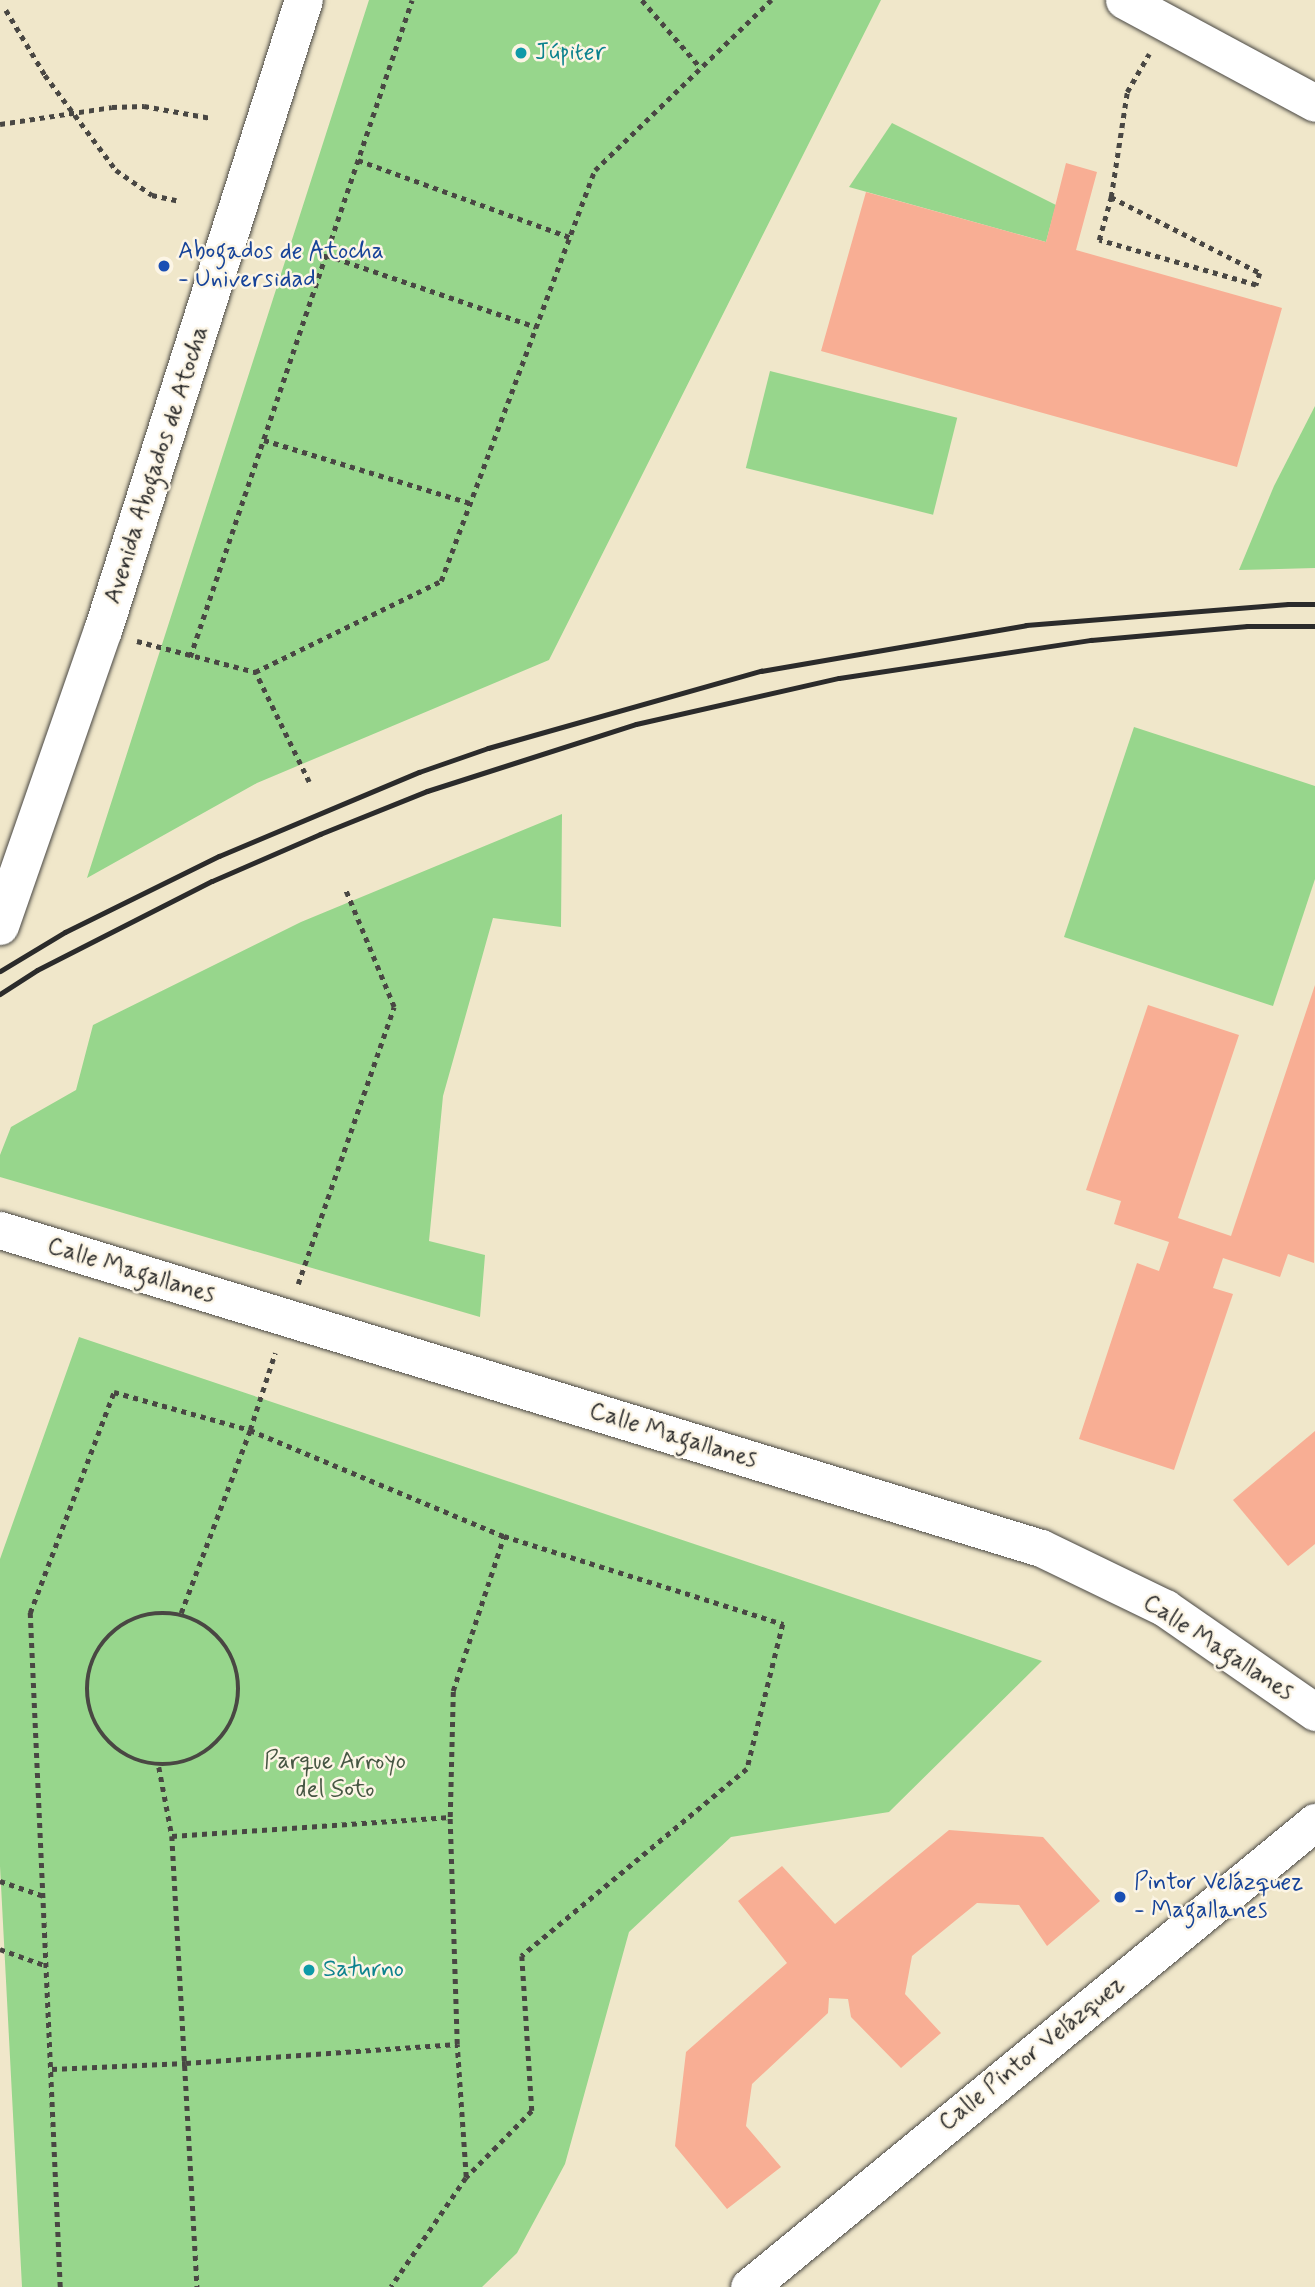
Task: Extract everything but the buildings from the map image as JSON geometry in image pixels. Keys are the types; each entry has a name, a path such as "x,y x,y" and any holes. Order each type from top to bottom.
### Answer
{"street":[{"name":"Avenida Abogados de Atocha","path":"0,926 103,631 304,0"},
{"path":"1124,0 1315,103"},
{"name":"Calle Magallanes","path":"0,1230 286,1320 1041,1548 1165,1608 1315,1712"},
{"name":"Calle Pintor Velázquez","path":"749,2287 1315,1822"}],"path":[{"path":"190,657 412,0"},
{"path":"642,0 701,68"},
{"path":"103,631 255,673 440,581 595,170 771,0"},
{"path":"6,10 45,75 116,170 152,195 176,200"},
{"path":"1111,197 1259,273 1256,285 1099,240 1111,197 1127,92 1166,23"},
{"path":"0,124 144,106 211,118"},
{"path":"358,160 570,237"},
{"path":"326,255 536,327"},
{"path":"264,440 470,503"},
{"path":"255,673 309,782"},
{"path":"181,1613 250,1430 394,1007 346,891"},
{"path":"60,2287 30,1613 114,1392 250,1430 504,1536 783,1625 747,1769 522,1956 531,2110 466,2178 391,2287"},
{"path":"466,2178 457,2044 450,1817 453,1691 504,1536"},
{"path":"181,1613 220,1635 240,1676 234,1721 204,1755 159,1767 119,1753 92,1720 86,1678 103,1639 138,1615 181,1613"},
{"path":"159,1767 172,1836 197,2287"},
{"path":"172,1836 450,1817"},
{"path":"0,1881 44,1896"},
{"path":"0,1949 47,1966"},
{"path":"52,2069 186,2063 457,2044"}],"green space":[{"path":"369,0 881,0 549,660 257,783 87,878"},
{"path":"892,123 1056,205 1046,242 849,187"},
{"path":"770,371 957,418 933,515 746,468"},
{"path":"1315,406 1315,568 1239,570 1274,486"},
{"path":"1134,727 1315,786 1315,879 1273,1006 1064,937"},
{"path":"562,814 561,927 493,918 443,1096 429,1241 485,1255 480,1317 0,1177 0,1155 11,1127 76,1090 93,1025 301,922"},
{"name":"Parque Arroyo del Soto","path":"79,1337 1042,1661 889,1812 731,1837 629,1932 565,2164 517,2253 482,2287 22,2287 0,1866 0,1559"}],"railway":[{"path":"0,971 65,932 219,856 419,772 488,748 761,671 1026,625 1315,604"},
{"path":"0,994 37,970 212,881 320,834 427,791 636,724 839,678 1091,640 1247,626 1315,626"}],"place":[{"name":"Júpiter","path":"521,53"},
{"name":"Abogados de Atocha - Universidad","path":"164,266"},
{"name":"Pintor Velázquez - Magallanes","path":"1120,1897"},
{"name":"Saturno","path":"309,1970"}]}
